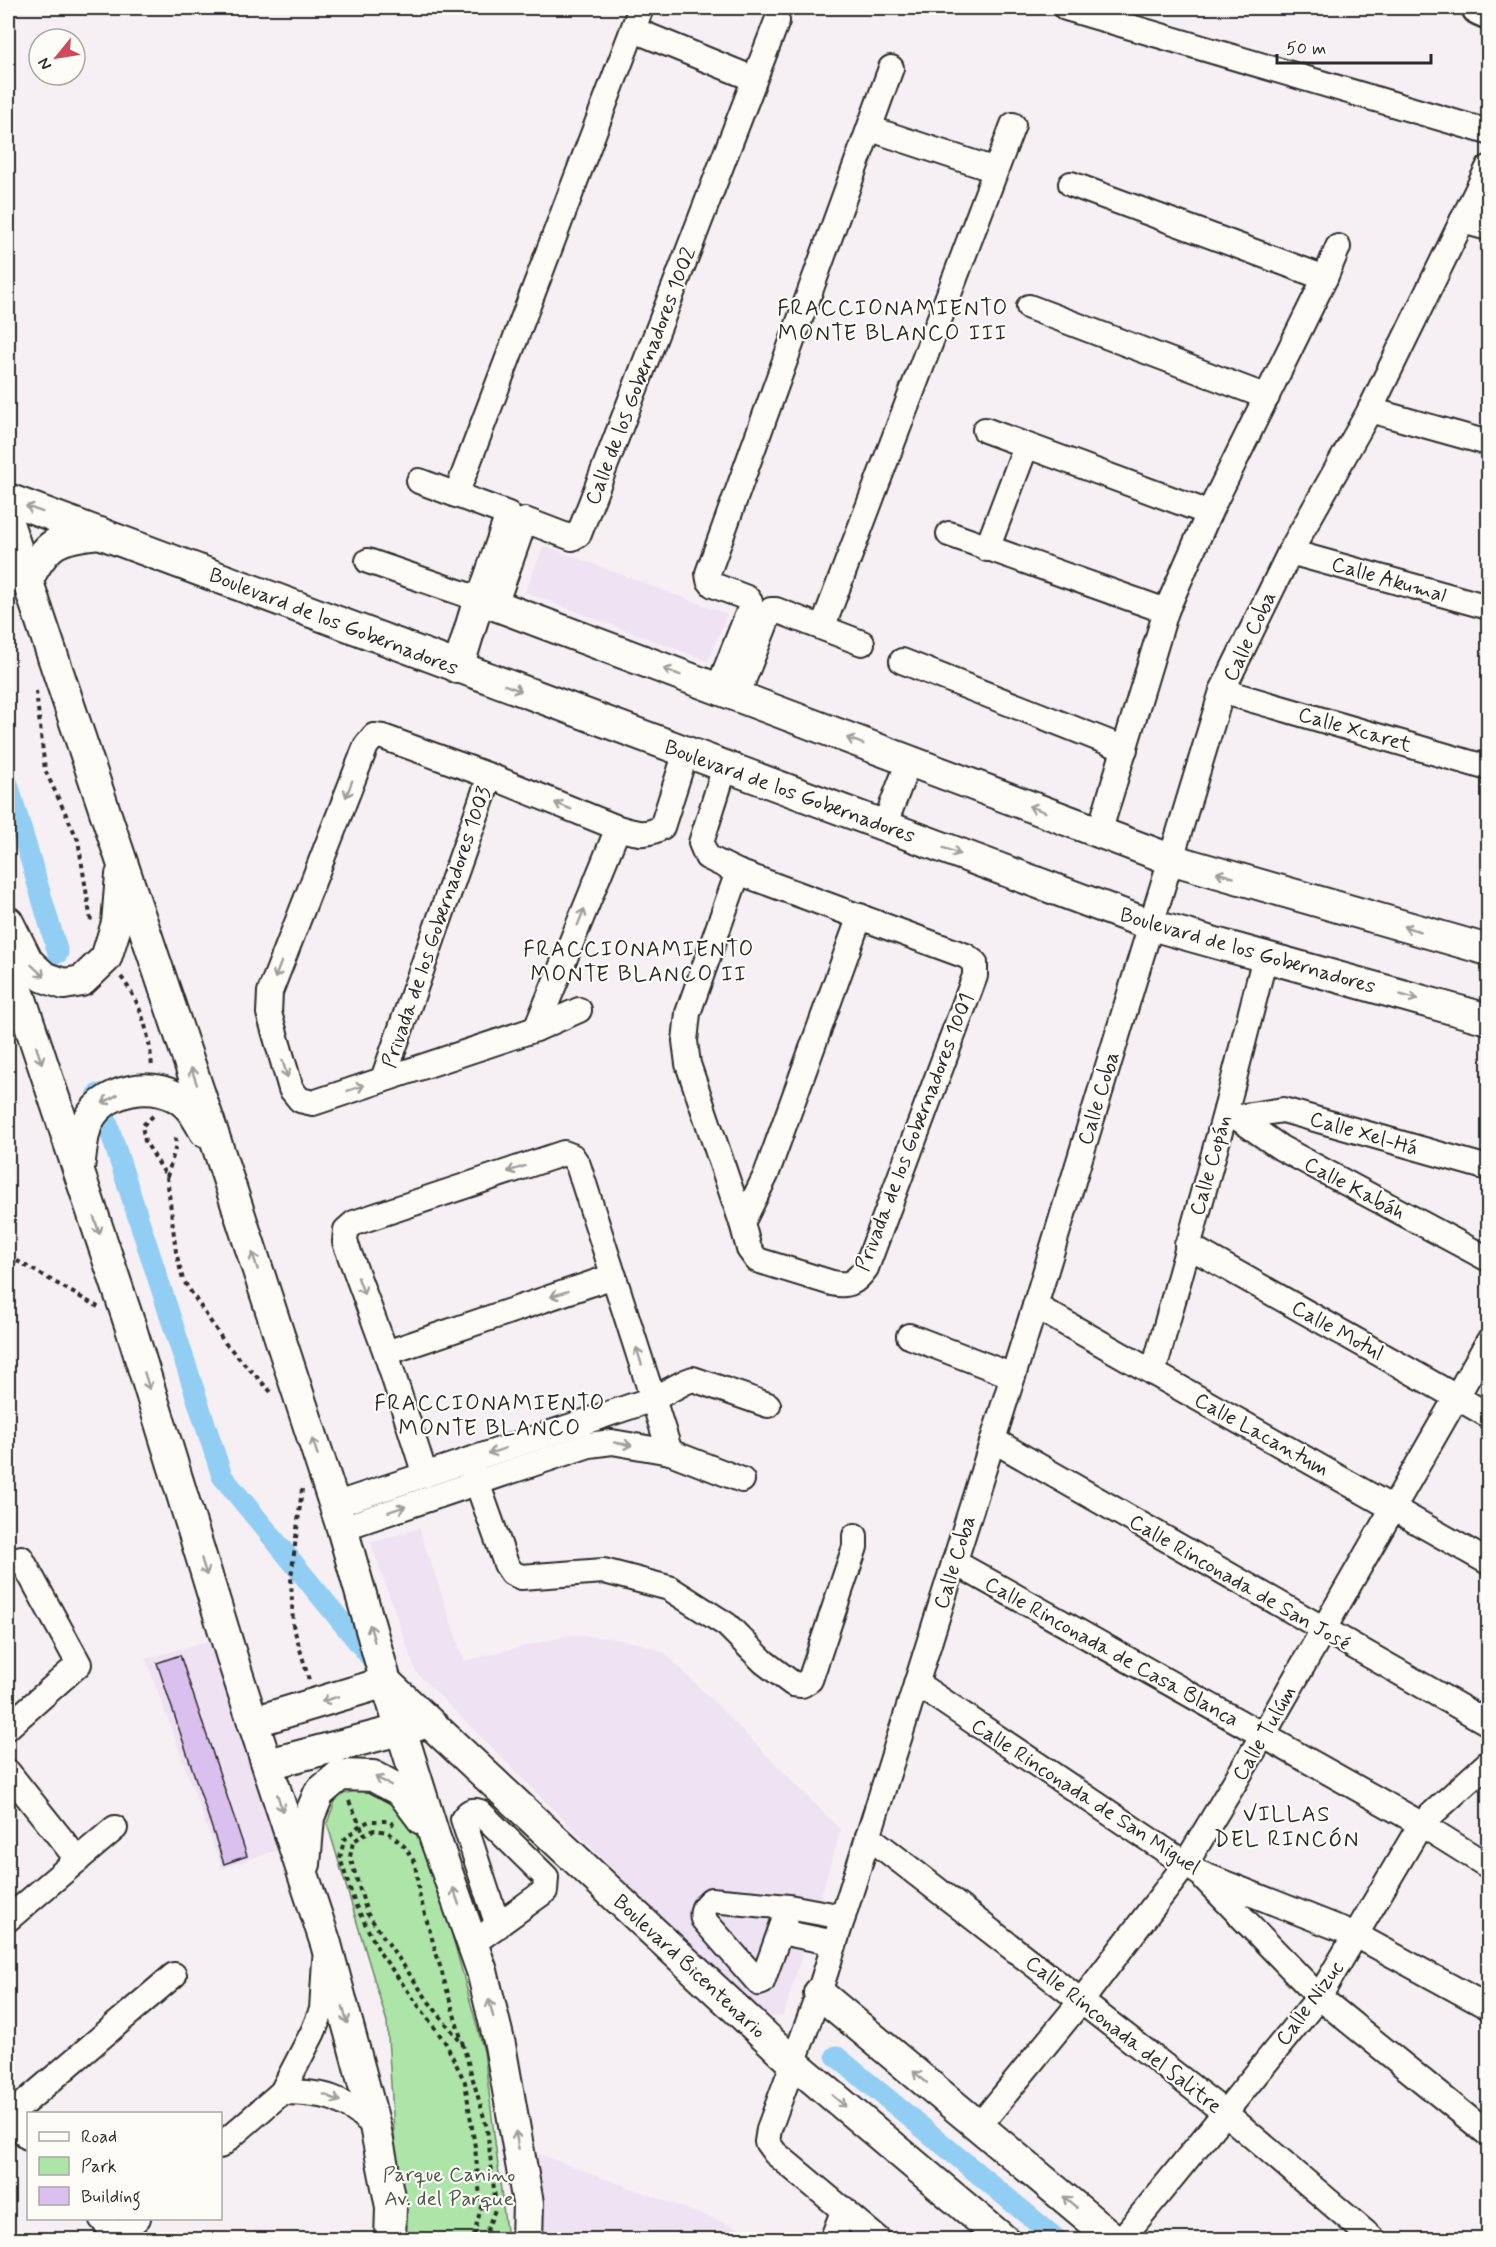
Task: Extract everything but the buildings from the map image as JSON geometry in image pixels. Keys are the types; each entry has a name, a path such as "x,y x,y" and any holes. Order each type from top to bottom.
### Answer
{"highway":[{"path":"1479,8 1488,12"}],"main road":[{"name":"Boulevard de los Gobernadores","path":"8,499 1151,925 1488,1019"},
{"path":"8,523 220,1154 338,1516 386,1682 415,1726 422,1841"},
{"name":"Boulevard de los Gobernadores","path":"27,581 46,549 59,541 100,533"},
{"path":"458,668 487,602 1170,860 1488,950"},
{"path":"8,922 28,962 44,977 64,984 82,981 106,958 117,923 122,863"},
{"path":"8,960 130,1325 253,1722 326,1944 375,2126 391,2207 390,2240"},
{"path":"78,1170 86,1125 99,1106 123,1092 144,1088 167,1093 187,1104 220,1154"},
{"path":"253,1722 386,1682"},
{"path":"268,1764 415,1726"},
{"name":"Boulevard Bicentenario","path":"415,1726 795,2064 1004,2240"},
{"path":"304,1879 309,1817 319,1793 340,1775 373,1776 401,1791 422,1841 472,1944 482,1971 500,2045 528,2203 527,2240"},
{"path":"819,1993 1115,2240"}],"street":[{"path":"1066,8 1488,132"},
{"path":"456,495 638,19 754,79"},
{"name":"Calle de los Gobernadores 1002","path":"419,481 572,538 579,534 777,21"},
{"path":"862,643 823,626 761,606 713,585 708,573 871,129 891,68"},
{"path":"823,626 1013,125"},
{"path":"871,129 995,170"},
{"name":"Calle Coba","path":"843,2209 775,2153 767,2142 769,2129 795,2064 843,1917 1035,1306 1222,691 1290,552 1370,410 1488,168"},
{"path":"1071,184 1325,278"},
{"path":"1462,221 1488,228"},
{"path":"1092,830 1118,746 1166,611 1209,513 1325,278 1338,247"},
{"path":"1029,307 1266,397"},
{"path":"1370,410 1488,443"},
{"path":"985,430 1209,513"},
{"path":"987,549 1026,446"},
{"path":"368,561 487,602 517,517"},
{"path":"949,534 1166,611"},
{"name":"Calle Akumal","path":"1290,552 1488,607"},
{"path":"728,693 761,606"},
{"path":"902,661 1118,746"},
{"name":"Calle Xcaret","path":"1222,691 1488,768"},
{"name":"Privada de los Gobernadores 1003","path":"579,1010 536,1029 313,1103 300,1100 291,1089 269,1014 270,992 366,746 374,736 383,737 490,776 618,828 650,834 662,827 686,752"},
{"path":"884,826 909,761"},
{"name":"Privada de los Gobernadores 1001","path":"725,767 701,843 707,856 738,872 966,956 975,963 975,976 866,1268 851,1284 843,1285 757,1260 749,1249 688,1064 685,1041 688,1014 738,872"},
{"name":"Privada de los Gobernadores 1003","path":"383,1079 490,776"},
{"path":"536,1029 618,828"},
{"path":"742,1223 766,1175 860,916"},
{"name":"Calle Copán","path":"1153,1373 1187,1245 1232,1114 1265,957"},
{"name":"Calle Xel-Há","path":"1232,1114 1283,1110 1488,1168"},
{"name":"Calle Kabáh","path":"1232,1114 1281,1148 1488,1259"},
{"path":"425,1474 386,1353 345,1242 346,1230 354,1223 365,1219 564,1153 572,1156 578,1165 670,1452"},
{"name":"Calle Motul","path":"1187,1245 1488,1415"},
{"path":"386,1353 614,1276"},
{"name":"Calle Lacantum","path":"1035,1306 1488,1562"},
{"path":"909,1336 1013,1376"},
{"name":"Calle Tulúm","path":"979,2126 1192,1869 1263,1735 1488,1342"},
{"path":"338,1516 474,1471 652,1399 685,1382 693,1380 768,1405"},
{"name":"Calle Rinconada de San José","path":"993,1440 1488,1723"},
{"path":"338,1516 425,1474 474,1471 612,1442 670,1452 742,1480"},
{"path":"474,1471 506,1564 513,1573 521,1576 604,1571 669,1588 727,1625 764,1662 793,1684 802,1685 810,1680 855,1547 855,1536"},
{"path":"8,1727 79,1664 21,1558"},
{"name":"Calle Rinconada de Casa Blanca","path":"954,1562 1421,1824 1488,1866"},
{"name":"Calle Rinconada de San Miguel","path":"916,1683 1192,1869 1356,1935 1488,2007"},
{"name":"Calle Nizuc","path":"1121,2240 1319,1997 1421,1824 1488,1763"},
{"path":"10,1782 78,1860"},
{"path":"8,1919 116,1828"},
{"name":"Calle Rinconada del Salitre","path":"868,1836 1224,2112 1374,2240"},
{"path":"1192,1869 1319,1997 1488,2134"},
{"path":"789,1907 762,1982 759,1983 703,1919 702,1913 705,1905 711,1900 789,1907 843,1917"},
{"path":"472,1944 498,1926"},
{"path":"781,1932 834,1943"},
{"path":"222,2144 282,2092 322,2010 326,1944"},
{"path":"27,2136 8,2115 174,1975"},
{"path":"282,2092 316,2092 331,2097 354,2108 375,2126"},
{"path":"832,2240 843,2209 879,2240"},
{"path":"102,2220 117,2239 136,2220"}],"path":[{"path":"35,681 45,770 78,840 92,933 106,958 135,998 144,1018 149,1042 153,1090 160,1115 153,1116 142,1126 145,1141 167,1177"},
{"path":"177,1128 175,1149 167,1177 176,1252 183,1280 225,1343 274,1395"},
{"path":"8,1258 14,1259 130,1325"},
{"path":"291,1578 303,1484"},
{"path":"398,1828 389,1821 370,1821 359,1826 344,1839 340,1858 355,1904 380,1953 445,2042 465,2082 481,2207 473,2240"},
{"path":"463,2045 429,2002 368,1913 350,1857 353,1842 364,1834 375,1830 388,1832 405,1847 415,1863 419,1894 487,2127 496,2207 483,2240"},
{"path":"415,1863 422,1841"}],"shaded area":[{"path":"544,546 727,614 708,661 525,592"},
{"path":"419,1528 464,1661 571,1635 643,1644 665,1653 841,1830 783,2016 762,2018 416,1672 371,1543"},
{"path":"210,1640 277,1850 222,1869 146,1659"},
{"path":"536,2153 754,2234 752,2239 540,2239"}],"green space":[{"name":"Parque Canino Av. del Parque","path":"371,1786 398,1808 428,1846 484,2052 507,2239 401,2239 387,2022 327,1823 337,1796"}],"waterway":[{"path":"8,784 58,953"},
{"path":"98,1094 222,1476 372,1659"},
{"path":"836,2056 1058,2240"}],"district":[{"name":"FRACCIONAMIENTO MONTE BLANCO III","path":"893,320"},
{"name":"FRACCIONAMIENTO MONTE BLANCO II","path":"639,960"},
{"name":"FRACCIONAMIENTO MONTE BLANCO","path":"490,1414"},
{"name":"VILLAS DEL RINCÓN","path":"1287,1826"}]}
